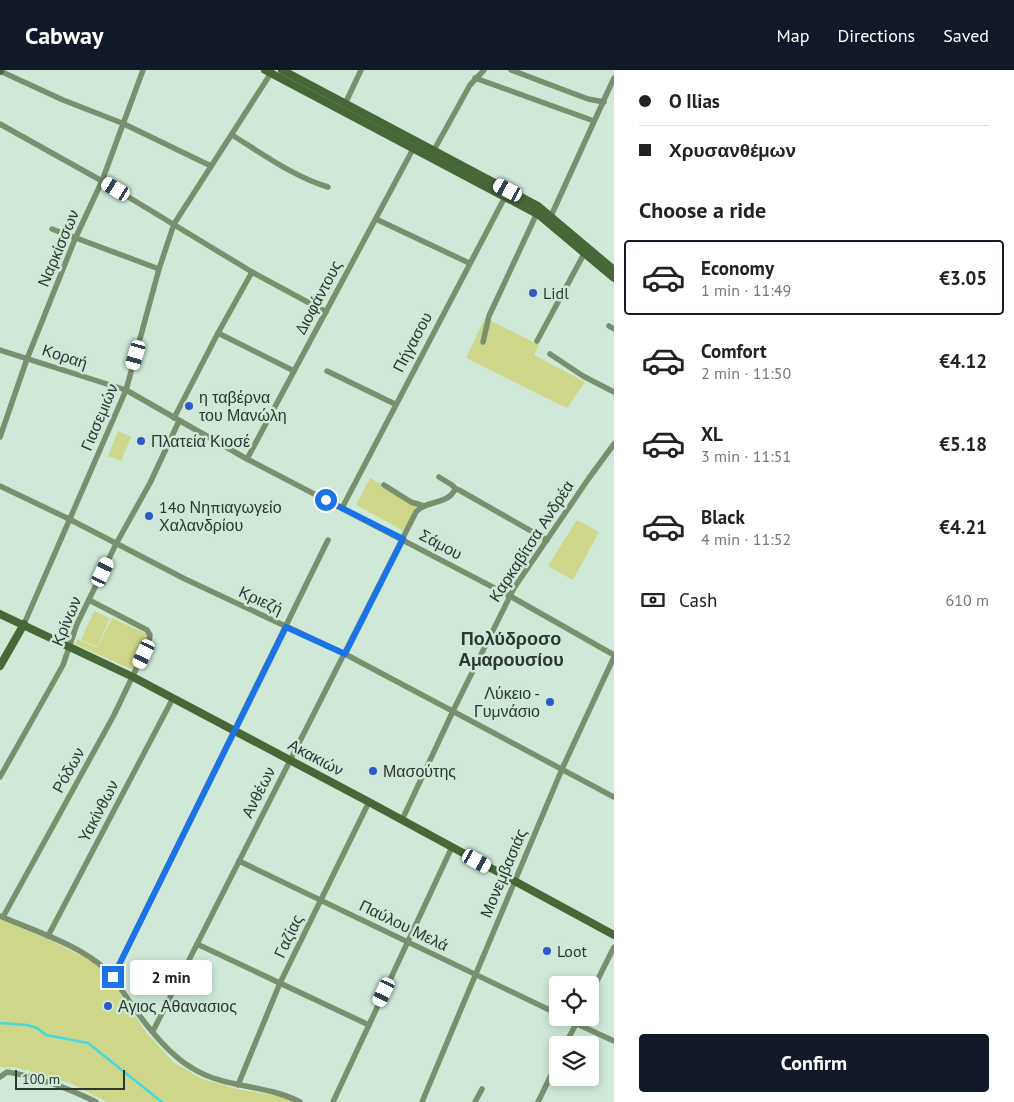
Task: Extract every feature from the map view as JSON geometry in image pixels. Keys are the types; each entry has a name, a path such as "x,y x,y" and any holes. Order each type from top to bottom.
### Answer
{"street":[{"path":"0,70 64,100 122,123 211,166"},
{"name":"Ναρκίσσων","path":"0,437 27,358 102,180 143,70"},
{"path":"282,70 434,150 507,193 585,252 614,278"},
{"path":"345,104 360,70"},
{"path":"434,150 465,93 475,78 484,70"},
{"path":"510,70 604,102"},
{"path":"268,72 413,149 507,193 528,200 551,216 613,267"},
{"name":"Γιασεμιών","path":"0,666 24,624 126,390 159,269 174,224 232,136 268,72"},
{"path":"475,78 594,121"},
{"path":"551,216 614,78"},
{"path":"0,124 102,180 252,272 326,312"},
{"path":"232,136 313,182 328,187"},
{"name":"Διοφάντους","path":"247,459 413,149"},
{"name":"Πήγασου","path":"342,508 507,193"},
{"path":"484,342 489,316 537,214"},
{"path":"376,219 469,263"},
{"path":"52,230 159,269"},
{"path":"537,341 585,252"},
{"name":"Κρίνων","path":"0,777 53,683 77,624 116,544 150,483 176,419 218,333 252,272"},
{"path":"218,333 294,370"},
{"name":"Κοραή","path":"0,350 126,390 176,419"},
{"path":"550,354 583,376 614,392"},
{"path":"327,372 395,404"},
{"name":"Σάμου","path":"176,419 247,459 510,596 614,656"},
{"name":"Καρκαβίτσα Ανδρέα","path":"402,820 510,596 614,444"},
{"path":"439,477 456,489 547,540"},
{"path":"384,485 411,502 424,506 452,495 456,489"},
{"name":"Κριεζή","path":"0,486 69,519 185,579 345,654 614,797"},
{"name":"Ανθέων","path":"153,1031 416,512 424,506"},
{"path":"113,977 328,540"},
{"name":"Ρόδων","path":"1,916 133,677 150,642 150,635 147,630 89,600"},
{"name":"Ακακιών","path":"0,614 133,677 614,934"},
{"name":"Μονεμβασιάς","path":"422,1102 474,974 562,769 614,656"},
{"name":"Υακίνθων","path":"48,936 173,698"},
{"name":"Γαζίας","path":"238,1085 280,983 369,802"},
{"path":"333,1102 452,847"},
{"name":"Παύλου Μελά","path":"239,861 549,1010"},
{"path":"1,916 48,936 98,963 113,977 133,1007 153,1031 174,1054 192,1069 238,1085 278,1092 300,1102"},
{"path":"197,944 369,1025"},
{"path":"599,977 614,947"},
{"path":"588,1026 614,1041"},
{"path":"2,1075 12,1073 68,1088 96,1102"},
{"path":"538,1102 549,1079"},
{"path":"475,1102 482,1089"}],"green space":[{"path":"485,318 539,345 534,355 585,382 567,408 466,358"},
{"path":"118,431 131,437 121,461 108,456"},
{"path":"370,478 417,505 404,531 356,505"},
{"path":"577,520 599,532 573,580 548,566"},
{"path":"94,611 110,618 97,647 81,640"},
{"path":"112,618 149,635 133,670 75,644 77,639 97,648"},
{"path":"0,919 50,940 92,961 109,977 146,1032 173,1062 202,1079 237,1089 289,1098 298,1102 107,1102 70,1083 14,1067 0,1067"}],"waterway":[{"path":"0,1023 27,1025 37,1028 46,1035 88,1043 162,1102"}],"place":[{"name":"Lidl","path":"533,293"},
{"name":"η ταβέρνα του Μανώλη","path":"189,406"},
{"name":"Πλατεία Κιοσέ","path":"141,441"},
{"name":"14ο Νηπιαγωγείο Χαλανδρίου","path":"149,516"},
{"name":"Λύκειο - Γυμνάσιο","path":"550,702"},
{"name":"Μασούτης","path":"373,771"},
{"name":"Loot","path":"547,951"},
{"name":"Αγιος Αθανασιος","path":"108,1006"}],"district":[{"name":"Πολύδροσο Αμαρουσίου","path":"511,648"}],"route":[{"path":"113,977 286,627 345,654 403,539 326,500"}]}
